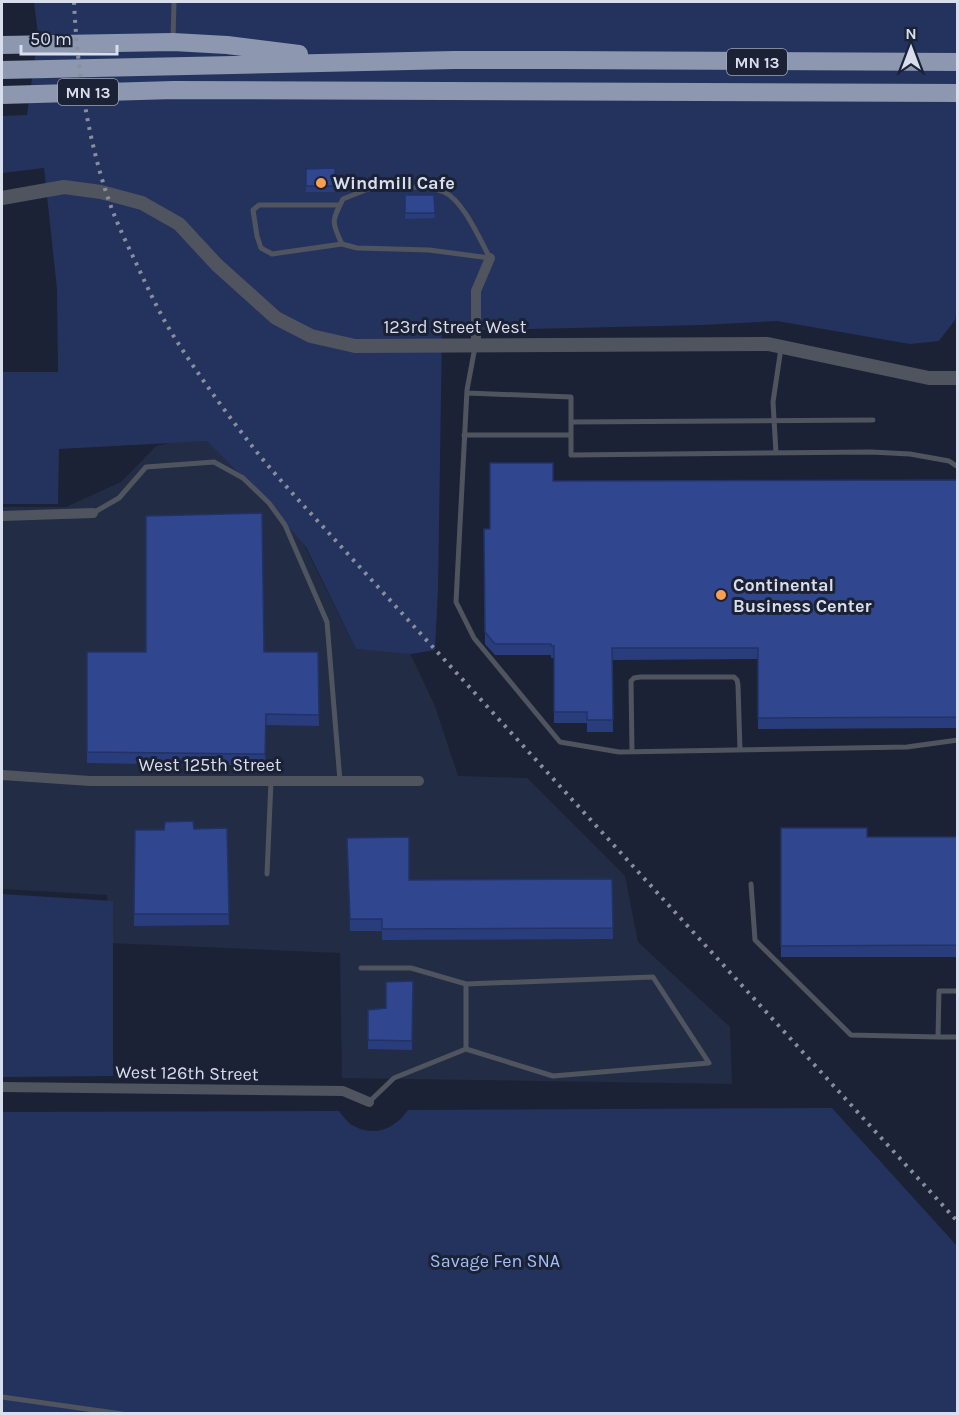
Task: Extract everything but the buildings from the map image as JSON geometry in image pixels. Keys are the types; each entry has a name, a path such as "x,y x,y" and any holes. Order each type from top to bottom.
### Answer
{"highway":[{"path":"2,45 173,42 227,45 357,62"},
{"name":"MN 13","path":"2,70 557,60 957,62"},
{"name":"MN 13","path":"2,95 174,90 957,93"}],"street":[{"name":"123rd Street West","path":"2,198 64,187 101,192 142,203 179,224 217,265 276,318 311,336 355,346 768,344 929,378 957,378"},
{"path":"476,346 476,291 490,258"},
{"path":"2,516 93,513"},
{"name":"West 125th Street","path":"2,775 90,781 420,781"},
{"name":"West 126th Street","path":"2,1087 343,1091 369,1102"}],"lane":[{"path":"173,42 174,2"},
{"path":"342,244 334,229 334,216 344,199 369,189 424,188 445,192 459,202 490,258"},
{"path":"340,206 259,205 254,210 261,248 272,254 342,244 357,248 429,250 490,258"},
{"path":"476,346 467,393 456,602 474,638 560,742 632,752 907,747 957,740"},
{"path":"776,453 773,402 781,347"},
{"path":"467,393 571,397 571,455 871,452 910,454 949,460 957,467"},
{"path":"571,422 873,420"},
{"path":"464,435 571,435"},
{"path":"93,513 118,498 146,467 214,462 243,478 269,503 285,525 327,622 340,781"},
{"path":"632,752 631,681 640,676 734,677 738,685 740,750"},
{"path":"267,874 271,781"},
{"path":"751,884 755,940 851,1035 957,1037"},
{"path":"361,968 411,968 466,984 653,977 709,1063 553,1076 466,1049 394,1078 369,1102"},
{"path":"466,984 466,1049"},
{"path":"938,1037 939,991 957,991"},
{"path":"2,1397 122,1413"}],"shaded area":[{"path":"201,436 269,486 304,545 356,649 409,651 435,706 458,776 527,778 625,876 638,942 730,1027 732,1084 342,1078 340,953 110,943 107,895 2,889 2,507 66,507 121,482 156,446"}],"green space":[{"path":"34,2 957,2 958,300 955,320 939,341 910,344 777,321 442,331 435,650 411,654 356,649 306,547 259,493 207,441 59,449 58,504 2,504 2,372 58,372 57,289 44,168 2,173 2,116 27,115 38,35"},
{"path":"2,894 113,901 113,1076 2,1077"},
{"name":"Savage Fen SNA","path":"832,1108 957,1246 957,1413 2,1413 2,1112 339,1111 352,1125 368,1131 376,1131 390,1127 408,1110"}],"railway":[{"path":"74,2 84,101 94,150 111,207 162,317 215,397 252,446 293,494 958,1222"}],"place":[{"name":"Windmill Cafe","path":"321,183"},
{"name":"Continental Business Center","path":"721,595"}]}
